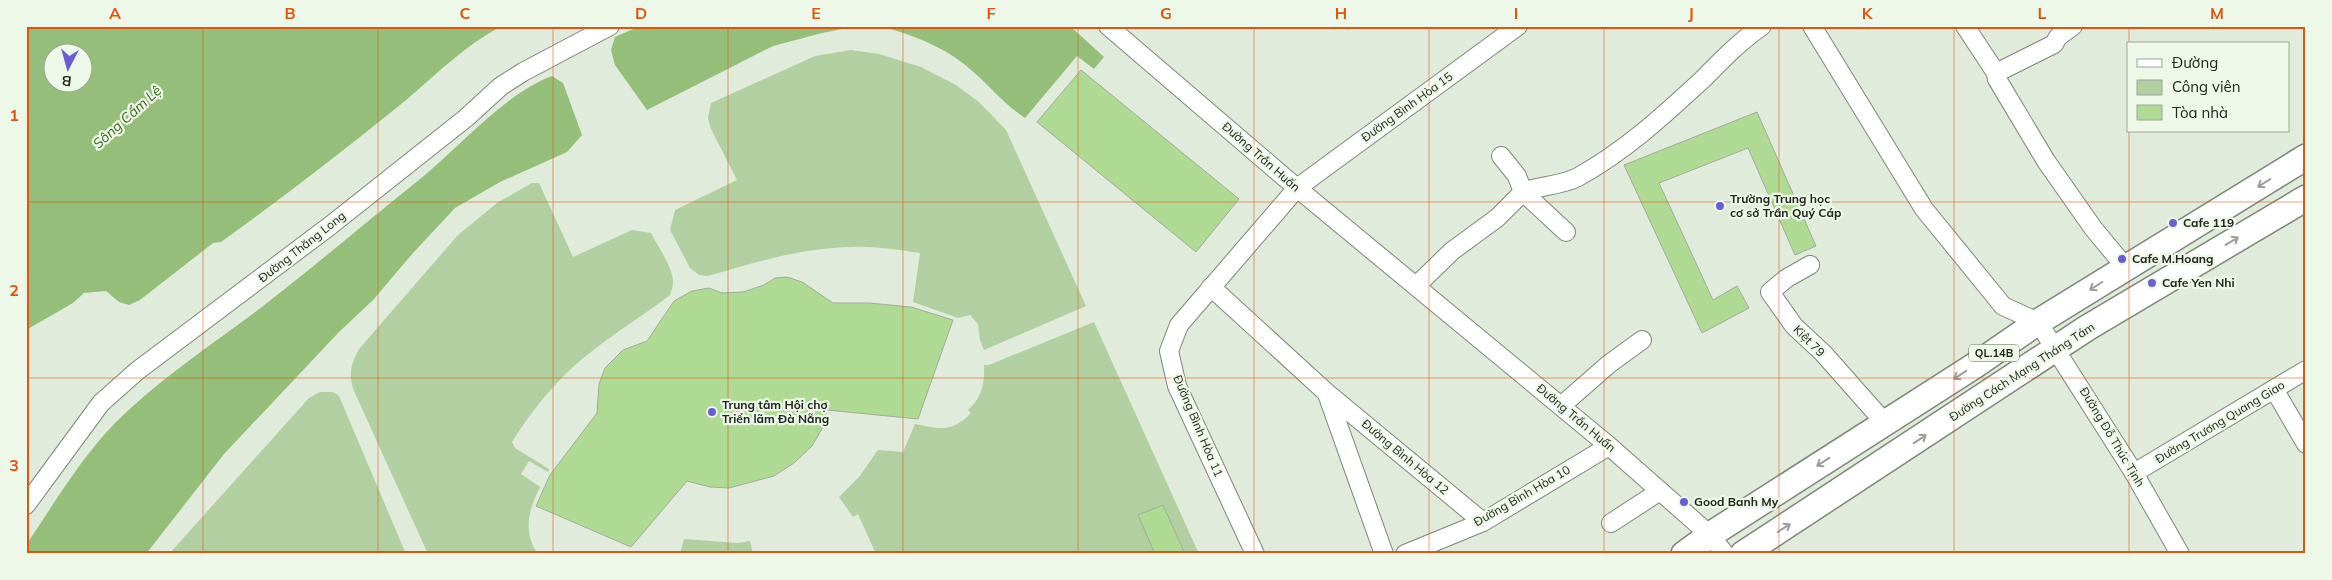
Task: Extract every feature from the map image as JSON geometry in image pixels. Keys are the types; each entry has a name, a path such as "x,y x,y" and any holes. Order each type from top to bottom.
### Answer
{"highway":[{"name":"QL.14B","path":"1684,554 1710,535 2038,322 2302,156"},
{"name":"Đường Cách Mạng Tháng Tám","path":"1743,554 2056,348 2306,198"}],"street":[{"name":"Đường Thăng Long","path":"26,505 102,403 137,371 331,225 466,118 502,86 523,72 610,26"},
{"name":"Đường Trần Huấn","path":"1108,26 1297,188 1609,446 1710,535 1726,554"},
{"name":"Đường Bình Hòa 15","path":"1297,188 1518,26"},
{"path":"1416,286 1452,251 1497,218 1523,192 1576,178 1607,159 1659,119 1746,38 1762,26"},
{"path":"1965,26 1996,74 1997,79 2046,161 2093,228 2126,268"},
{"path":"1996,74 2054,44 2055,32 2073,26"},
{"path":"1814,29 1924,209 2003,306 2038,322"},
{"path":"1501,156 1517,176 1523,192 1566,232"},
{"name":"Đường Bình Hòa 11","path":"1255,554 1177,386 1169,351 1179,325 1297,188"},
{"name":"Kiệt 79","path":"1810,265 1787,278 1770,292 1794,326 1822,353 1885,423"},
{"name":"Đường Bình Hòa 12","path":"1211,287 1326,393 1483,522"},
{"name":"Đường Đỗ Thúc Tịnh","path":"2038,322 2134,473 2180,554"},
{"path":"1561,406 1609,364 1642,340"},
{"name":"Đường Trương Quang Giao","path":"2134,473 2306,370"},
{"path":"2274,389 2306,444"},
{"name":"Đường Bình Hòa 12","path":"1326,393 1384,554"},
{"name":"Đường Bình Hòa 10","path":"1405,554 1483,522 1609,446"},
{"path":"1611,523 1660,491"}],"green space":[{"path":"851,50 879,54 921,67 956,85 979,102 1006,130 1086,306 984,350 980,340 978,324 970,315 958,318 913,302 920,253 869,247 833,248 779,257 708,276 699,275 690,268 670,230 675,210 737,180 711,129 708,118 711,103 815,56"},
{"path":"532,183 539,183 573,257 632,230 651,233 670,268 673,280 672,288 670,295 597,347 569,370 527,419 512,442 515,448 549,469 548,472 529,461 521,474 540,487 530,512 529,520 530,537 538,554 428,554 354,391 351,379 352,364 359,349 458,235 497,203"},
{"path":"1094,322 1199,554 876,554 858,514 853,517 839,497 859,477 878,450 903,452 915,424 945,428 958,424 971,413 968,410 977,400 982,389 984,365 989,365"},
{"path":"320,392 333,392 339,396 406,554 169,554 309,398"},
{"path":"684,539 738,543 750,541 753,554 680,554"}],"shaded area":[{"path":"26,26 502,26 461,53 400,105 289,192 221,242 213,243 140,300 129,305 119,302 106,291 84,293 73,303 26,330"},
{"path":"640,26 857,26 773,46 647,110 615,65 611,50 615,37"},
{"path":"878,26 1070,26 1104,57 1094,69 1077,56 1025,118 955,57 923,40"},
{"path":"552,76 563,83 582,135 567,152 500,182 455,208 373,300 339,332 224,454 146,554 26,554 26,545 90,451 131,408 165,379 316,264 419,180 499,108 534,84"}],"building":[{"path":"1081,70 1239,199 1196,252 1037,122"},
{"path":"1757,112 1816,246 1795,255 1748,148 1659,183 1713,300 1737,286 1749,308 1702,333 1624,165"},
{"name":"Trung tâm Hội chợ Triển lãm Đà Nẵng","path":"787,277 802,282 833,303 869,303 911,307 953,320 918,419 827,410 823,427 812,446 794,463 774,476 729,488 710,487 687,481 631,547 536,506 550,475 597,413 599,384 605,368 623,350 647,341 674,301 692,291 709,288 722,293 743,292 764,285 775,278"},
{"path":"1163,505 1185,554 1155,554 1138,515"}],"place":[{"name":"Trường Trung học cơ sở Trần Quý Cáp","path":"1720,206"},
{"name":"Cafe 119","path":"2173,223"},
{"name":"Cafe M.Hoang","path":"2122,259"},
{"name":"Cafe Yen Nhi","path":"2152,283"},
{"name":"Trung tâm Hội chợ Triển lãm Đà Nẵng","path":"712,412"},
{"name":"Good Banh My","path":"1684,502"}],"water label":[{"name":"Sông Cẩm Lệ","path":"127,117"}]}
